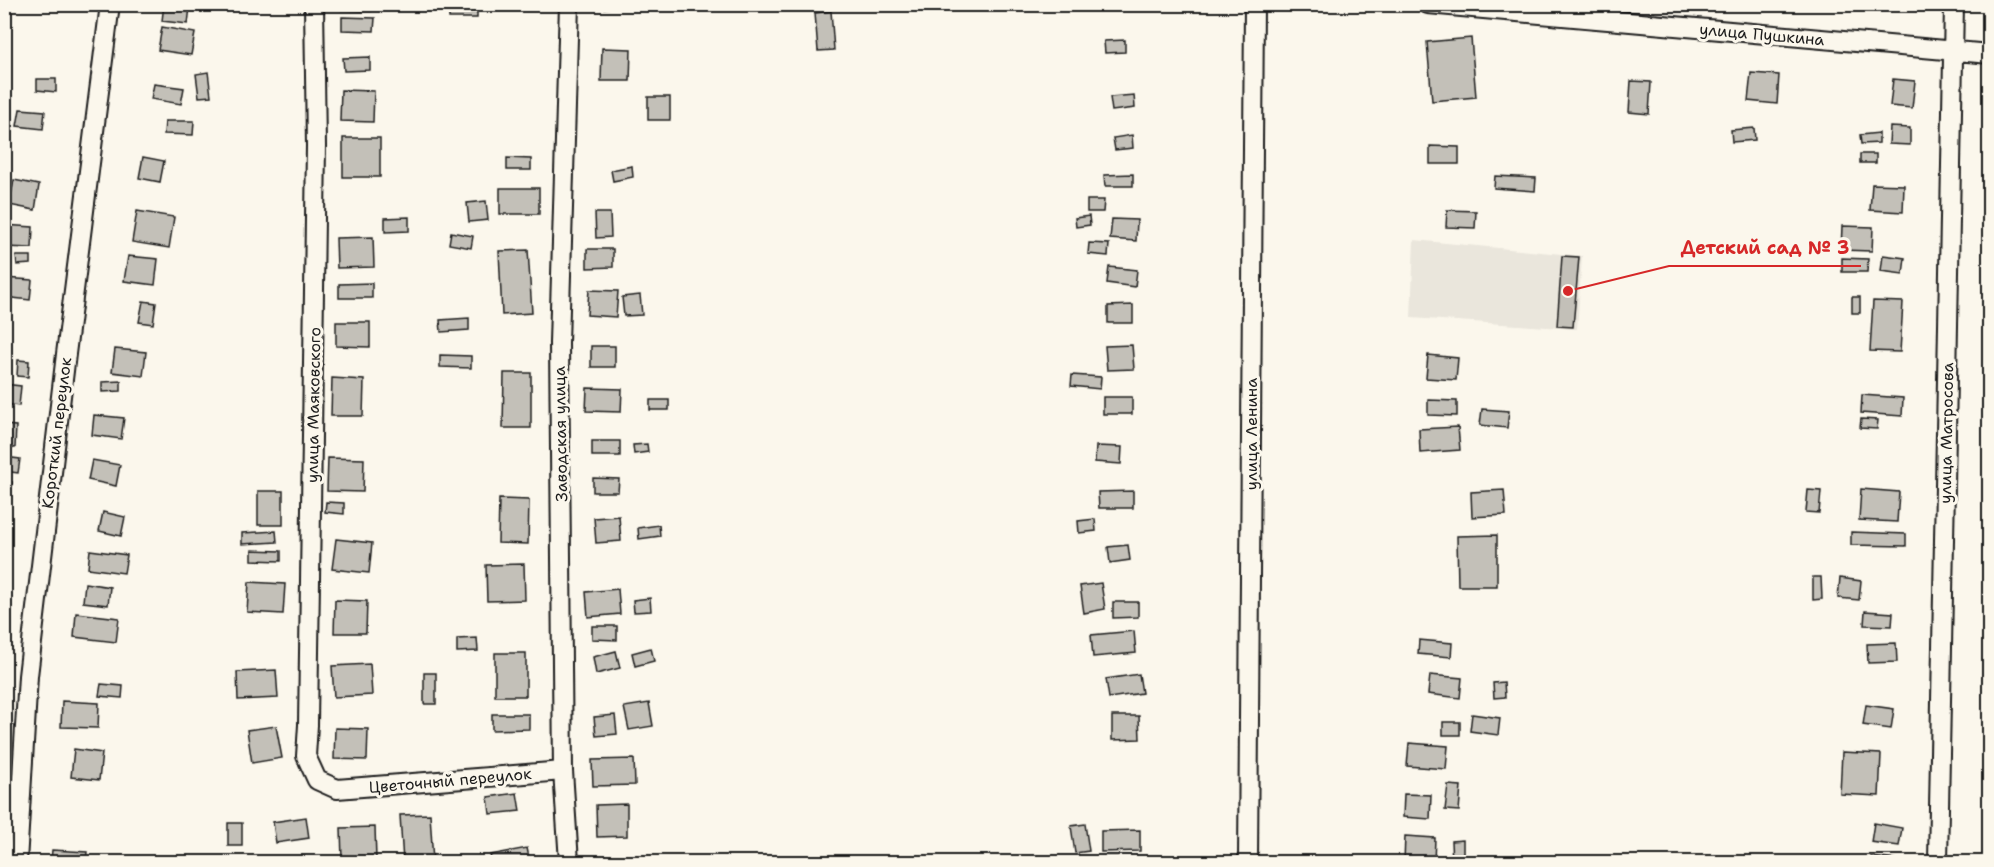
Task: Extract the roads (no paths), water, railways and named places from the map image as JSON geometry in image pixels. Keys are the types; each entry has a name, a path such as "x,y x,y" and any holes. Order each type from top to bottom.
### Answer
{"street":[{"name":"Короткий переулок","path":"17,862 28,676 64,366 110,4"},
{"name":"улица Маяковского","path":"314,4 316,146 306,756 317,780 337,789"},
{"name":"Заводская улица","path":"568,862 563,771 559,343 569,4"},
{"name":"улица Ленина","path":"1248,862 1254,4"},
{"name":"улица Пушкина","path":"1428,4 1989,54"},
{"name":"улица Матросова","path":"1938,862 1954,4"},
{"name":"Цветочный переулок","path":"337,789 563,771"}],"place":[{"name":"Детский сад № 3","path":"1568,291"}]}
